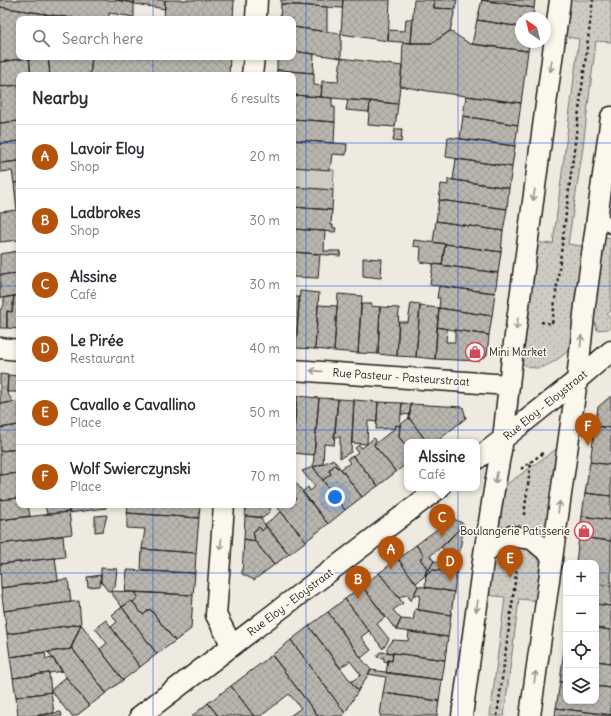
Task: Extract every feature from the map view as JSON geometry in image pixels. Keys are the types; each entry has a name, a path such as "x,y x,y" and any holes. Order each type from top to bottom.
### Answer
{"street":[{"path":"256,16 257,0"},
{"path":"462,716 484,554 503,439 560,0"},
{"path":"252,72 254,60"},
{"path":"530,716 577,380 585,305 611,117"},
{"path":"0,348 16,350"},
{"name":"Rue Eloy - Eloystraat","path":"480,457 577,380 611,351"},
{"name":"Rue Pasteur - Pasteurstraat","path":"296,370 509,386"},
{"name":"Rue Eloy - Eloystraat","path":"140,716 435,491"},
{"path":"224,508 216,615 232,646"},
{"path":"484,554 496,542 511,536 532,539 552,556"}],"lane":[{"path":"598,211 611,228"}],"path":[{"path":"540,322 552,324 593,0"},
{"path":"520,471 547,450"},
{"path":"497,716 531,462"}],"shaded area":[{"path":"568,0 611,0 611,42 596,41 582,154 568,244 588,247 571,349 547,366 533,368 520,361 533,242 553,244 579,39 563,36"},
{"path":"296,167 334,170 333,190 296,187"},
{"path":"605,237 611,238 611,311 607,314 611,320 611,327 608,329 597,330 594,319 602,240"},
{"path":"562,445 550,536 542,541 501,535 496,523 500,489"},
{"path":"517,546 534,549 544,563 540,601 519,599 504,716 490,716 505,597 486,595 492,559 503,549"}],"building":[{"path":"0,0 115,0 134,3 134,16 109,13 109,16 59,16 0,7"},
{"path":"115,0 134,0 134,3"},
{"path":"134,0 165,0 165,9 135,4"},
{"path":"165,0 234,0 233,16 164,16"},
{"path":"281,0 343,0 342,8 281,4"},
{"path":"343,0 390,0 388,41 341,34"},
{"path":"414,0 434,0 434,8 455,9 450,31 432,43 411,43"},
{"path":"434,0 457,0 455,9 434,8"},
{"path":"481,0 535,0 534,8"},
{"path":"482,0 534,8 534,12 515,12 515,26 477,20"},
{"path":"281,4 327,7 327,32 296,27 296,16 280,16"},
{"path":"0,7 45,14 45,16 16,16 16,60 0,62"},
{"path":"45,14 59,16 45,16"},
{"path":"406,19 413,19 411,43 388,41 388,30 405,31"},
{"path":"477,20 515,26 515,48 529,48 528,51 472,44"},
{"path":"296,27 341,34 341,58 296,51"},
{"path":"450,31 470,44 528,51 521,103 400,86 403,43 432,43"},
{"path":"296,51 314,54 313,73 277,70 277,60 296,60"},
{"path":"341,58 402,66 398,104 321,97 322,81 338,82"},
{"path":"29,60 48,60 50,72 31,72"},
{"path":"29,60 31,72 16,72 16,85 0,87 0,62"},
{"path":"48,60 92,60 90,72 50,72"},
{"path":"92,60 230,60 229,72 90,72"},
{"path":"277,70 314,73 314,85 322,86 321,97 296,95 296,72 277,72"},
{"path":"16,85 16,121 0,123 0,87"},
{"path":"296,95 332,98 332,107 335,107 335,122 296,119"},
{"path":"466,96 521,103 518,125 463,116"},
{"path":"348,100 370,101 369,112 346,110"},
{"path":"370,101 398,104 395,127 368,125"},
{"path":"463,116 518,125 515,146 460,139"},
{"path":"296,119 335,122 334,143 296,140"},
{"path":"16,121 16,141 0,144 0,123"},
{"path":"395,129 402,129 401,142 393,141"},
{"path":"448,137 515,146 512,167 446,157"},
{"path":"296,140 347,144 346,155 332,154 330,170 296,167"},
{"path":"16,141 16,161 0,163 0,144"},
{"path":"456,159 512,167 509,188 453,180"},
{"path":"16,161 16,183 14,183 12,171 0,172 0,163"},
{"path":"448,179 509,188 507,209 439,200 441,184 448,185"},
{"path":"14,183 16,183 16,201"},
{"path":"296,187 333,190 332,210 296,207"},
{"path":"439,200 507,209 503,231 436,221"},
{"path":"296,207 332,210 331,225 333,225 333,228 336,228 335,232 296,229"},
{"path":"16,210 16,240 0,242 0,212"},
{"path":"436,221 503,231 501,252 433,242"},
{"path":"296,229 325,231 324,251 341,251 340,256 296,252"},
{"path":"414,240 445,244 442,265 420,262 421,247 413,246"},
{"path":"445,244 501,252 498,273 442,265"},
{"path":"16,251 16,273 0,275 0,254"},
{"path":"296,252 320,254 318,278 296,277"},
{"path":"363,258 382,259 381,278 363,276"},
{"path":"433,264 498,273 495,293 430,285"},
{"path":"16,273 16,295 0,298 0,275"},
{"path":"439,286 495,293 492,316 439,308 440,298 437,298"},
{"path":"300,291 319,293 315,349 296,348"},
{"path":"338,294 362,296 358,353 334,351"},
{"path":"14,296 16,296 16,329 7,328 7,311 12,312"},
{"path":"14,296 12,312 7,311 7,328 0,328 0,309 4,305 4,298"},
{"path":"296,297 299,297 296,348"},
{"path":"411,303 420,304 416,357 397,356 399,322 408,322"},
{"path":"361,304 372,304 371,306 380,307 378,354 358,353"},
{"path":"318,305 337,306 334,351 315,349"},
{"path":"420,306 439,308 435,359 416,357"},
{"path":"380,307 399,308 397,356 378,354"},
{"path":"439,308 492,316 489,335 437,327"},
{"path":"437,327 447,329 446,342 455,342 455,330 489,335 487,355 479,361 435,359"},
{"path":"0,374 8,375 7,392 13,402 0,404"},
{"path":"8,375 16,376 16,392 7,392"},
{"path":"297,396 319,398 314,455 296,453"},
{"path":"611,396 611,428 595,426 598,407"},
{"path":"319,398 338,399 334,445 324,444 323,464 313,467"},
{"path":"338,399 354,400 351,452 340,458 340,437 334,437"},
{"path":"354,400 378,402 377,422 368,421 367,444 352,443"},
{"path":"16,401 16,425 0,428 0,404"},
{"path":"378,402 402,403 400,426 396,425 395,428 376,429"},
{"path":"402,403 411,404 410,415 401,414"},
{"path":"411,404 463,407 466,418 440,439 425,439 409,418"},
{"path":"409,418 425,439 404,439 404,443 399,437 400,425"},
{"path":"16,425 16,449 0,451 0,428"},
{"path":"396,425 400,426 399,437 404,443 404,465 396,472 374,445 395,428"},
{"path":"595,426 611,428 611,465 590,462"},
{"path":"374,438 376,440 374,445 396,472 378,486 353,456 358,452 355,448 359,445 362,448"},
{"path":"16,449 16,473 0,475 0,451"},
{"path":"353,456 378,486 362,497 341,469 350,463 347,459"},
{"path":"333,459 339,467 337,468 335,465 329,470 331,474 323,480 313,467"},
{"path":"590,462 611,465 611,496 585,493"},
{"path":"335,465 337,468 339,467 362,497 345,510 323,480 331,474 329,470"},
{"path":"313,467 345,510 328,524 302,492 308,487 310,491 315,487 302,471"},
{"path":"16,473 16,498 0,500 0,475"},
{"path":"296,483 328,524 306,541 278,508 296,508"},
{"path":"585,493 611,496 611,520 582,516"},
{"path":"16,498 16,508 29,508 30,516 0,520 0,500"},
{"path":"46,508 69,508 69,512 47,514"},
{"path":"69,508 106,508 69,513"},
{"path":"128,508 200,508 199,518 127,513"},
{"path":"246,508 270,508 270,511 263,518 245,516"},
{"path":"69,512 72,534 0,544 0,520"},
{"path":"281,512 306,541 289,554 265,524"},
{"path":"127,513 199,518 196,553 142,549 145,529 127,528"},
{"path":"107,515 103,531 95,532 95,516"},
{"path":"245,516 260,517 266,527 262,531 259,527 253,532 255,541 244,539"},
{"path":"582,516 611,520 611,541 579,537"},
{"path":"452,518 464,524 446,543 430,556 434,561 425,575 427,568 420,559 424,556 416,545"},
{"path":"464,524 457,569 443,568 443,571 433,570 426,575 434,561 442,562 443,556 441,554 445,551 441,547"},
{"path":"259,527 262,531 266,527 289,554 274,565 255,541 253,532"},
{"path":"63,536 65,557 0,564 0,544"},
{"path":"579,537 611,541 611,586 599,584 599,560 576,560"},
{"path":"244,539 255,541 274,565 254,580 242,574"},
{"path":"416,545 424,556 420,559 427,568 426,575 416,583 398,559"},
{"path":"142,549 196,553 195,573 141,571"},
{"path":"55,558 58,580 1,588 0,564"},
{"path":"398,559 418,586 411,601 407,594 399,598 379,573"},
{"path":"101,568 117,569 115,587 112,587 112,591 108,591 101,582"},
{"path":"443,568 457,569 454,592 425,587 426,575 433,570 443,571"},
{"path":"127,570 195,573 193,595 125,592"},
{"path":"379,573 403,603 393,610 401,619 396,630 362,586"},
{"path":"101,575 100,586 88,587 87,577"},
{"path":"68,579 71,602 4,611 1,588"},
{"path":"599,584 611,586 611,606 599,604"},
{"path":"362,586 385,617 377,624 389,639 383,649 345,599"},
{"path":"418,586 454,592 451,615 418,610 420,595 414,595"},
{"path":"110,591 135,592 138,597 133,602 131,601 122,607"},
{"path":"135,592 193,595 191,629 175,641 150,609 143,615 133,602 138,597"},
{"path":"345,599 369,631 361,637 371,650 361,658 328,612"},
{"path":"79,601 81,624 7,634 4,611"},
{"path":"131,601 143,615 150,609 175,641 157,654 122,607"},
{"path":"599,604 611,606 611,630 599,628"},
{"path":"122,607 157,654 140,667 111,627 117,622 112,615"},
{"path":"415,609 451,615 448,637 396,630 401,619 413,620"},
{"path":"328,612 371,670 358,691 351,682 361,675 350,661 340,668 309,626"},
{"path":"106,620 140,667 123,680 100,649 107,643 95,628"},
{"path":"81,624 71,649 10,657 7,634"},
{"path":"81,624 123,680 106,693 71,647"},
{"path":"309,626 358,691 345,713 291,640"},
{"path":"599,628 611,630 611,663 599,661"},
{"path":"409,632 448,637 445,660 387,652 387,648 393,640 408,641"},
{"path":"291,640 345,713 343,716 318,716 272,655"},
{"path":"71,647 106,693 89,706 48,652 71,649"},
{"path":"45,652 46,659 53,658 63,671 13,678 10,657"},
{"path":"380,652 393,653 392,661 384,661 384,658 377,657"},
{"path":"393,653 445,660 442,680 386,673 388,660 392,661"},
{"path":"272,655 318,716 290,716 301,708 289,694 261,716 254,716 231,686"},
{"path":"563,658 563,682 560,682"},
{"path":"599,661 611,663 611,688 599,686"},
{"path":"371,670 442,680 439,701 383,693 386,677 368,674"},
{"path":"49,673 51,692 16,697 13,678"},
{"path":"66,677 89,706 76,716 72,716 69,711 67,711 51,690"},
{"path":"560,682 563,682 563,704 599,704 599,686 611,688 611,715 556,708"},
{"path":"231,686 254,716 218,716 208,703"},
{"path":"51,692 54,713 33,716 18,716 16,697"},
{"path":"383,693 439,701 437,716 380,716"},
{"path":"208,703 218,716 192,716"},
{"path":"556,708 611,715 611,716 555,716"},
{"path":"61,712 62,716 33,716"}],"place":[{"name":"Mini Market","path":"475,352"},
{"name":"Wolf Swierczynski","path":"588,446"},
{"name":"Boulangerie Patisserie","path":"584,531"},
{"name":"Alssine","path":"442,537"},
{"name":"Lavoir Eloy","path":"391,569"},
{"name":"Cavallo e Cavallino","path":"510,578"},
{"name":"Le Pirée","path":"450,581"},
{"name":"Ladbrokes","path":"358,599"}]}
